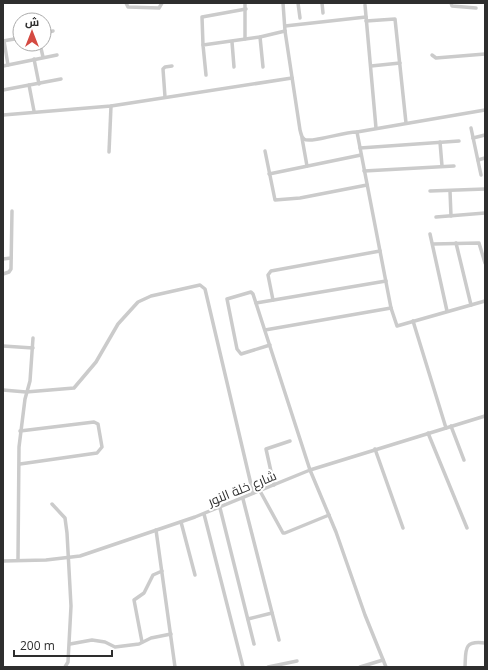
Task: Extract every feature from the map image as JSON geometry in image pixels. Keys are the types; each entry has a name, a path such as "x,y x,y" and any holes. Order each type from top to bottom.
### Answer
{"street":[{"path":"126,3 128,7 159,8 162,3"},
{"path":"245,3 245,39"},
{"path":"283,3 284,31 307,166"},
{"path":"298,3 300,18"},
{"path":"322,3 323,13"},
{"path":"451,3 452,6 476,8"},
{"path":"365,5 376,128"},
{"path":"206,75 202,17 246,9"},
{"path":"285,26 366,19 395,19 406,123"},
{"path":"203,45 232,42 284,31"},
{"path":"260,37 263,67"},
{"path":"3,41 8,64"},
{"path":"232,42 234,67"},
{"path":"42,52 43,58"},
{"path":"432,55 436,58 485,54"},
{"path":"3,66 57,55"},
{"path":"34,59 39,84"},
{"path":"371,66 400,63"},
{"path":"165,97 163,69 165,67 172,66"},
{"path":"3,115 34,111 111,106 292,78"},
{"path":"3,90 61,80"},
{"path":"29,85 34,111"},
{"path":"109,152 111,106"},
{"path":"302,138 310,140 485,110"},
{"path":"471,128 481,175"},
{"path":"357,132 391,308 397,326 485,301"},
{"path":"473,138 485,135"},
{"path":"360,148 459,141"},
{"path":"440,142 442,166"},
{"path":"265,151 275,200 300,198 367,185"},
{"path":"270,174 361,155"},
{"path":"478,160 485,158"},
{"path":"364,171 454,166"},
{"path":"430,191 485,189"},
{"path":"450,191 451,216"},
{"path":"3,274 9,272 11,269 12,211"},
{"path":"436,217 485,213"},
{"path":"430,234 447,311"},
{"path":"433,244 456,242 478,243 485,263"},
{"path":"456,242 470,305"},
{"path":"273,300 268,275 270,271 380,251"},
{"path":"3,259 11,258"},
{"path":"256,303 386,281"},
{"path":"3,390 26,392 74,388 96,362 118,324 138,302 151,296 200,285 205,289 253,493"},
{"path":"270,345 241,354 237,349 227,299 250,292 256,303 270,345 310,470 329,515 386,667"},
{"path":"265,330 391,308"},
{"path":"413,321 446,428"},
{"path":"18,560 20,431 26,392 30,381 33,338"},
{"path":"3,346 32,348"},
{"name":"شارع خلة النور","path":"3,561 68,558 80,556 204,514 310,470 485,416"},
{"path":"20,431 94,422 98,424 102,447 97,453 20,464"},
{"path":"451,426 464,460"},
{"path":"428,433 467,528"},
{"path":"274,485 266,449 267,447 290,441"},
{"path":"375,450 403,528"},
{"path":"260,491 282,533 285,534 329,515"},
{"path":"243,498 279,640"},
{"path":"52,504 64,518 68,558 71,606 70,644 66,667"},
{"path":"220,508 254,644"},
{"path":"204,514 242,667"},
{"path":"181,522 195,575"},
{"path":"156,530 175,667"},
{"path":"142,642 134,600 144,593 153,575 162,571"},
{"path":"248,619 272,613"},
{"path":"70,644 92,640 100,641 116,647 171,634"},
{"path":"465,667 466,648 469,644 474,642 485,643"},
{"path":"268,667 297,660"},
{"path":"360,667 383,660"}]}
